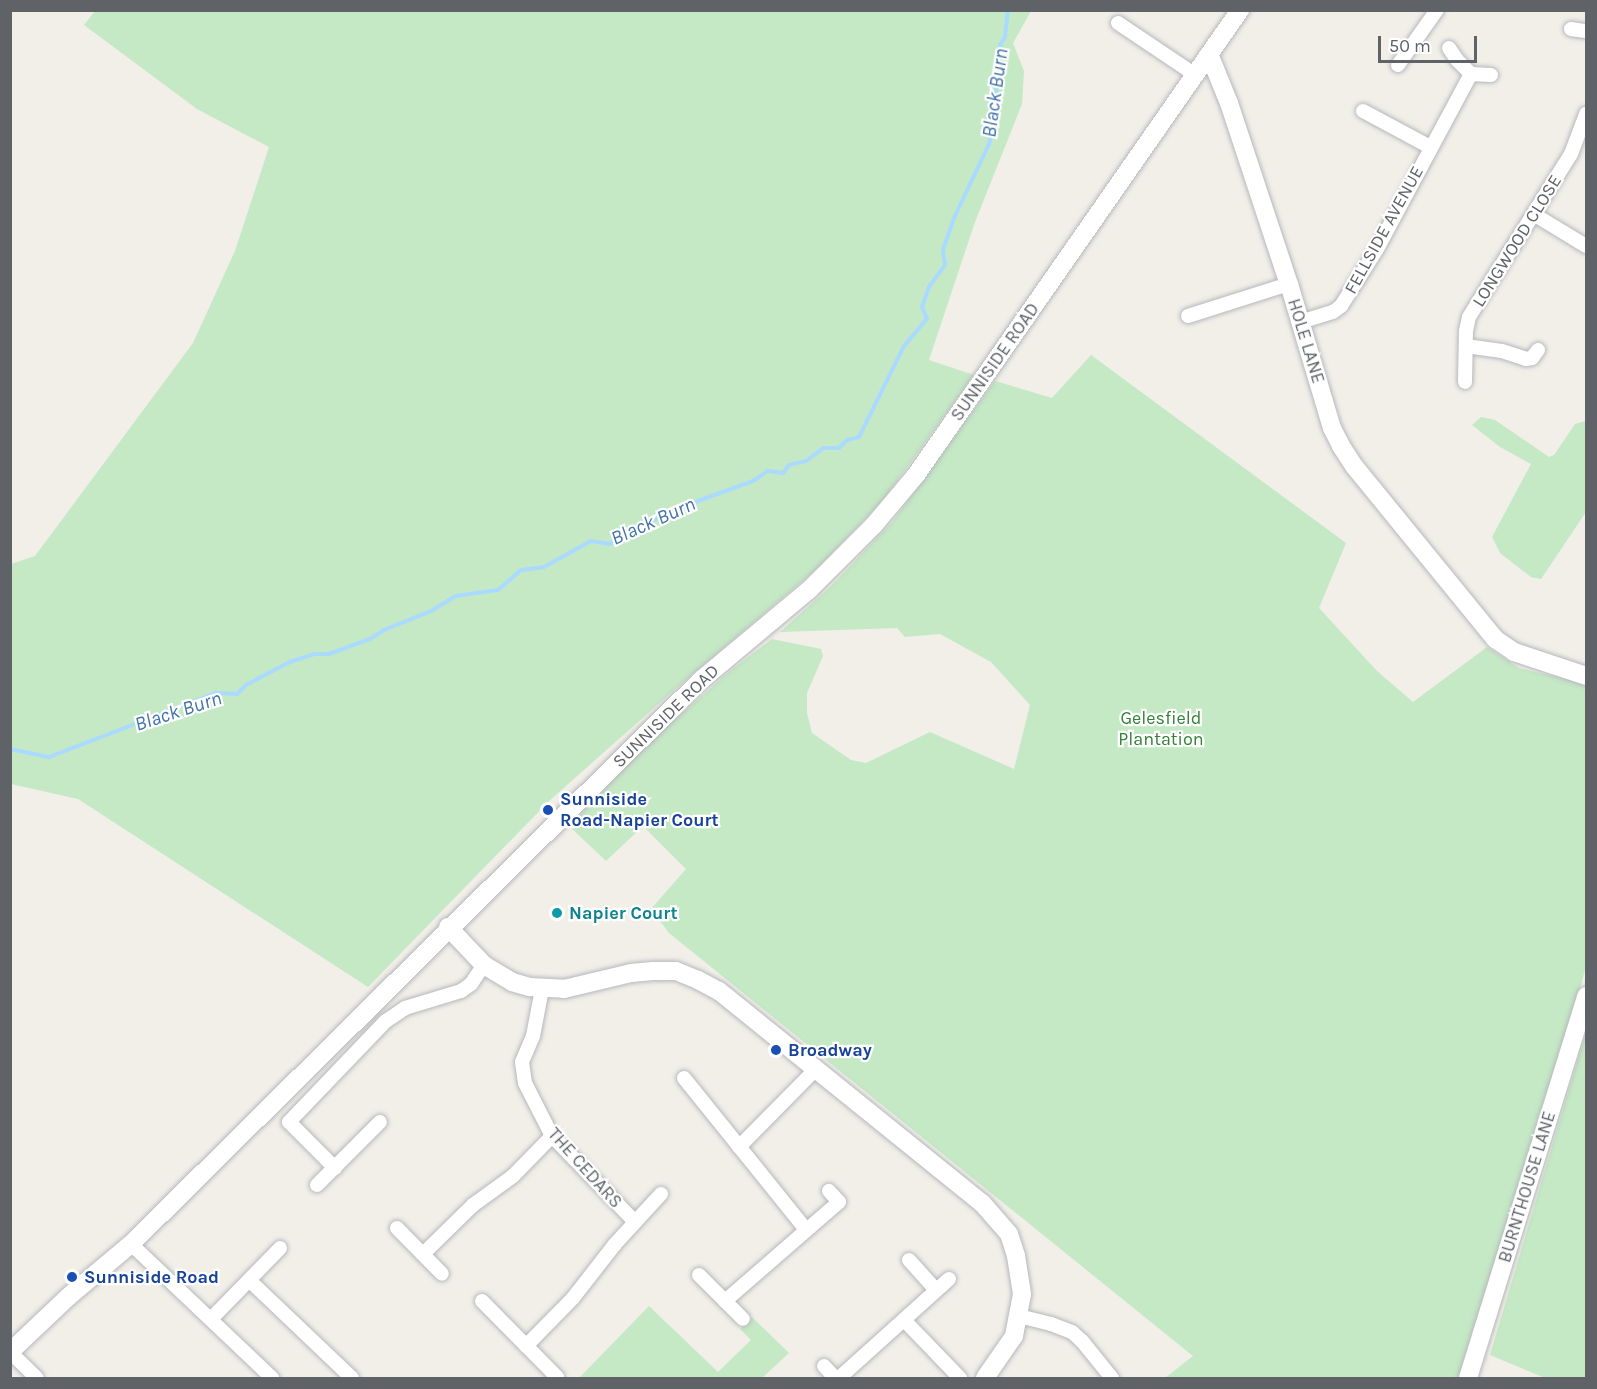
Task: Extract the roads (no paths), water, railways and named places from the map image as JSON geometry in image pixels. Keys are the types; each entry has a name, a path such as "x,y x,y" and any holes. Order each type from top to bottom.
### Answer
{"street":[{"name":"SUNNISIDE ROAD","path":"10,1352 68,1297 131,1244 448,927 700,681 809,590 874,525 929,456 1240,10"},
{"path":"1398,65 1437,10"},
{"path":"1118,23 1194,74"},
{"path":"1571,29 1587,31"},
{"path":"1449,48 1471,74 1491,75"},
{"name":"HOLE LANE","path":"1209,54 1229,103 1289,284 1332,428 1341,446 1354,466 1505,647 1587,676"},
{"name":"FELLSIDE AVENUE","path":"1300,322 1333,312 1341,306 1377,249 1471,74"},
{"name":"FELLSIDE AVENUE","path":"1363,111 1430,147"},
{"name":"LONGWOOD CLOSE","path":"1465,382 1469,317 1583,140 1587,114"},
{"path":"1535,215 1587,246"},
{"path":"1188,316 1289,284"},
{"path":"1466,346 1502,351 1526,359 1532,358 1538,350"},
{"path":"448,927 484,965 512,982 542,989 584,986 630,973 675,971 719,991 981,1203 1008,1234 1016,1256 1022,1294 1014,1336 1006,1351 985,1378"},
{"path":"335,1168 289,1122 386,1021 405,1008 461,991 471,984 484,965"},
{"name":"THE CEDARS","path":"526,1346 573,1298 634,1221 552,1136 525,1083 522,1062 533,1036 542,989"},
{"name":"BURNTHOUSE LANE","path":"1468,1378 1587,996"},
{"path":"739,1147 816,1069"},
{"path":"684,1078 806,1230"},
{"path":"317,1185 380,1122"},
{"path":"423,1254 473,1205 513,1176 552,1136"},
{"path":"726,1301 839,1202 829,1191"},
{"path":"634,1221 661,1194"},
{"path":"397,1228 442,1274"},
{"path":"131,1244 273,1378"},
{"path":"211,1318 280,1248"},
{"path":"909,1260 936,1290"},
{"path":"699,1275 743,1319"},
{"path":"824,1366 837,1378 949,1279"},
{"path":"249,1280 352,1378"},
{"path":"482,1301 557,1377"},
{"path":"1019,1316 1072,1332 1112,1378"},
{"path":"904,1320 960,1378"},
{"path":"10,1352 38,1378"}],"waterway":[{"name":"Black Burn","path":"10,749 49,757 216,693 237,694 246,685 290,662 315,654 329,654 370,639 384,630 431,611 456,596 498,590 521,570 544,567 591,541 610,544 621,535 684,506 753,481 768,471 783,473 789,465 806,461 823,448 839,448 847,440 859,437 904,346 927,319 922,307 929,287 945,265 943,250 955,216 989,144 995,114 998,61 1005,54 1000,45 1005,37 1008,10"}],"place":[{"name":"Sunniside Road-Napier Court","path":"548,810"},
{"name":"Napier Court","path":"557,913"},
{"name":"Broadway","path":"776,1050"},
{"name":"Sunniside Road","path":"72,1277"}],"park label":[{"name":"Gelesfield Plantation","path":"1161,729"}]}
